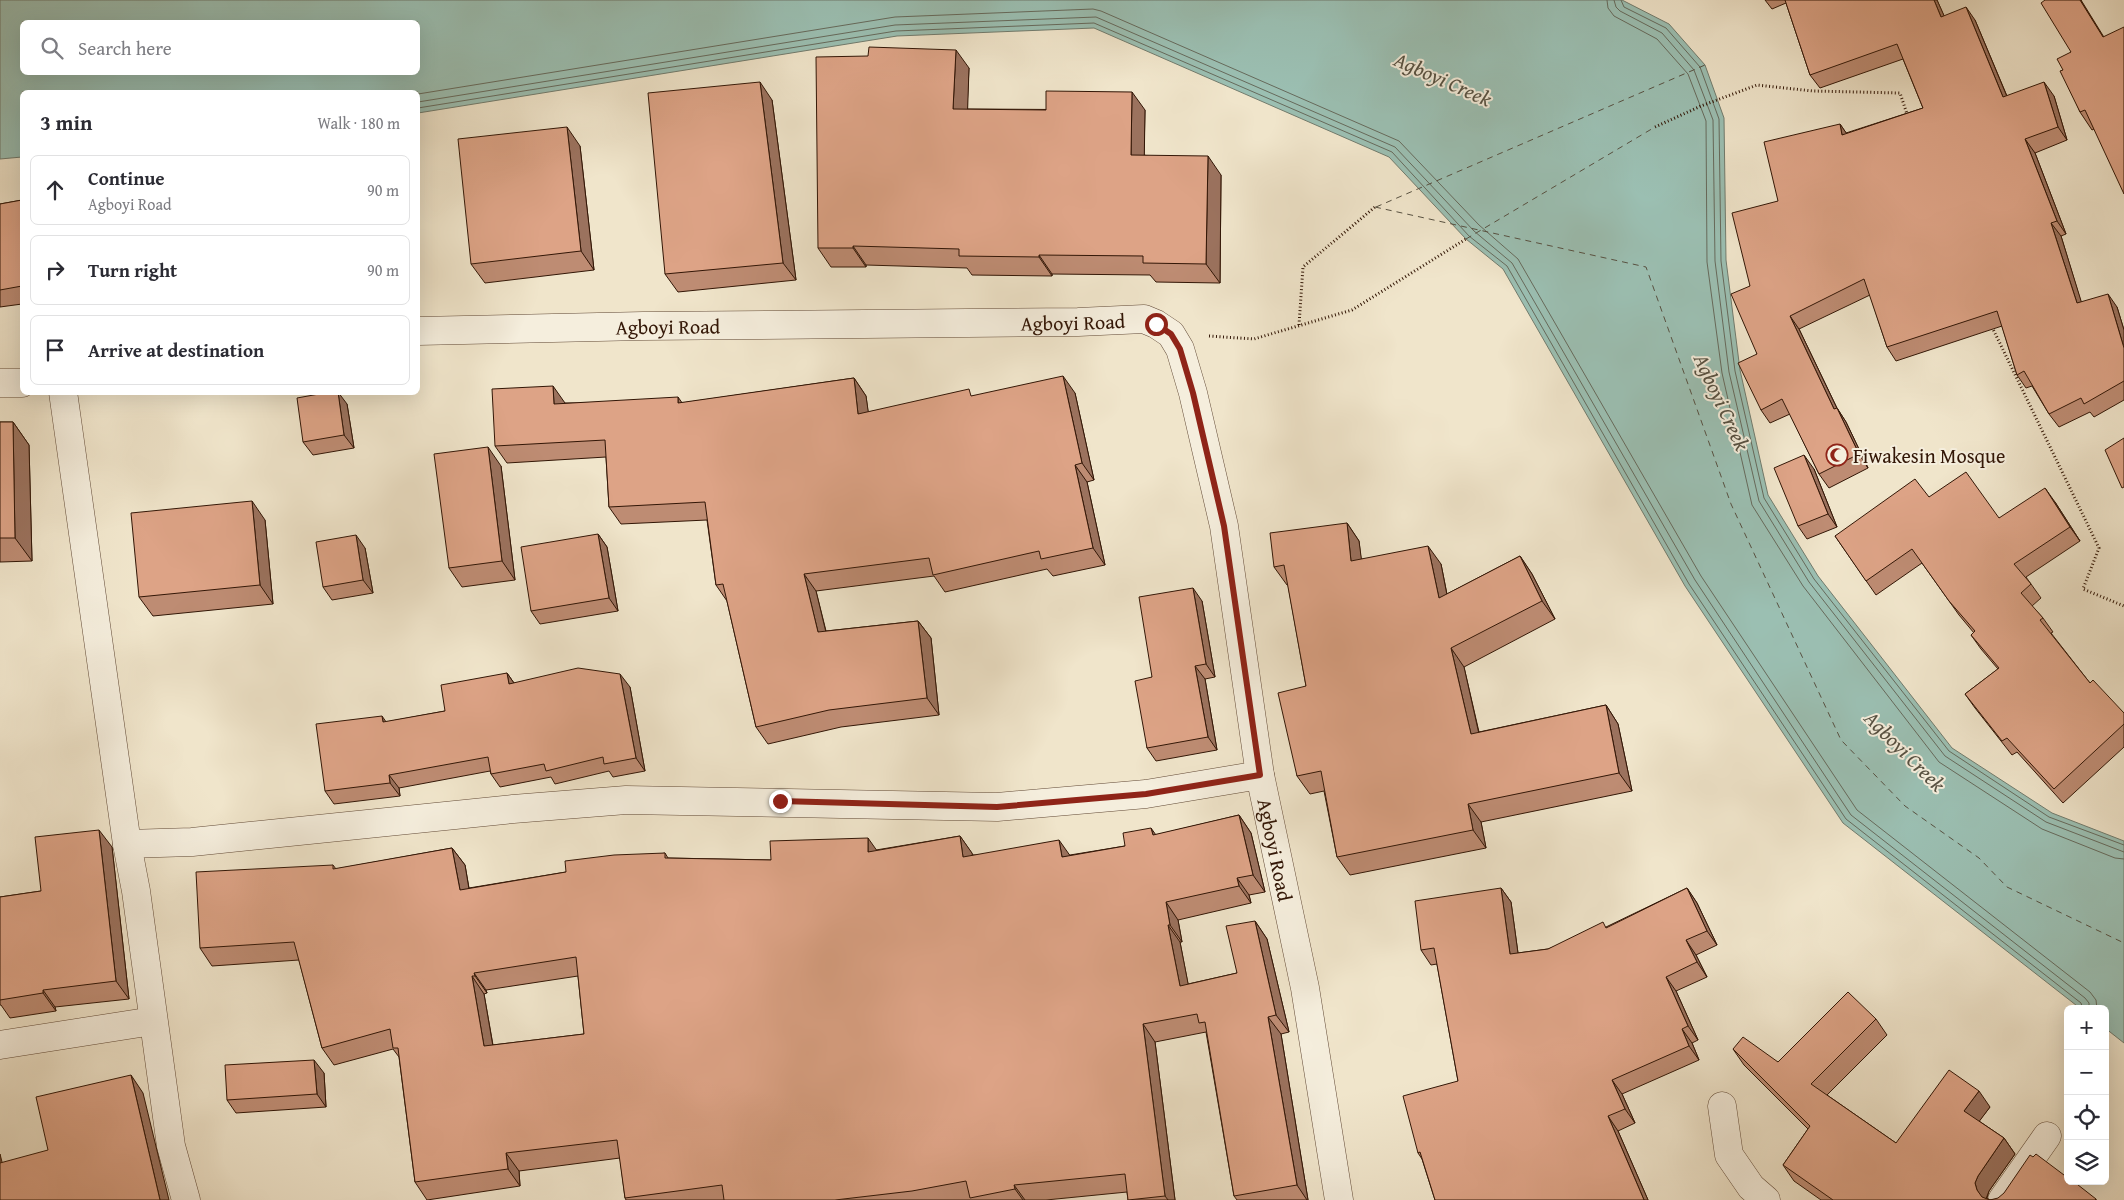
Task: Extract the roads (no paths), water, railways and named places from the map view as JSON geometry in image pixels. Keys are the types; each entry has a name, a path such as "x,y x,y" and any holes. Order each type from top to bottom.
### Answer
{"street":[{"name":"Agboyi Road","path":"420,331 643,326 1078,322 1144,319 1171,334 1180,349 1193,393 1224,526 1260,775 1305,988 1339,1200"},
{"path":"0,383 20,383"},
{"path":"64,395 127,844 136,891 170,1146 186,1200"},
{"path":"127,844 192,842 514,809 626,800 780,801 997,807 1146,794 1260,775"},
{"path":"0,1045 153,1021"},
{"path":"1722,1106 1729,1155 1751,1187 1766,1200"},
{"path":"2002,1200 2047,1136"}],"water":[{"name":"Agboyi Creek","path":"0,0 1622,0 1669,24 1705,65 1724,118 1726,260 1740,370 1768,495 1818,576 1952,748 2052,813 2124,841 2124,1043 2109,1031 2109,1005 2076,1005 1843,823 1685,586 1503,269 1466,239 1389,157 1094,28 897,36 420,113 420,90 20,90 20,157 0,159"}],"place":[{"name":"Fiwakesin Mosque","path":"1837,455"}]}
